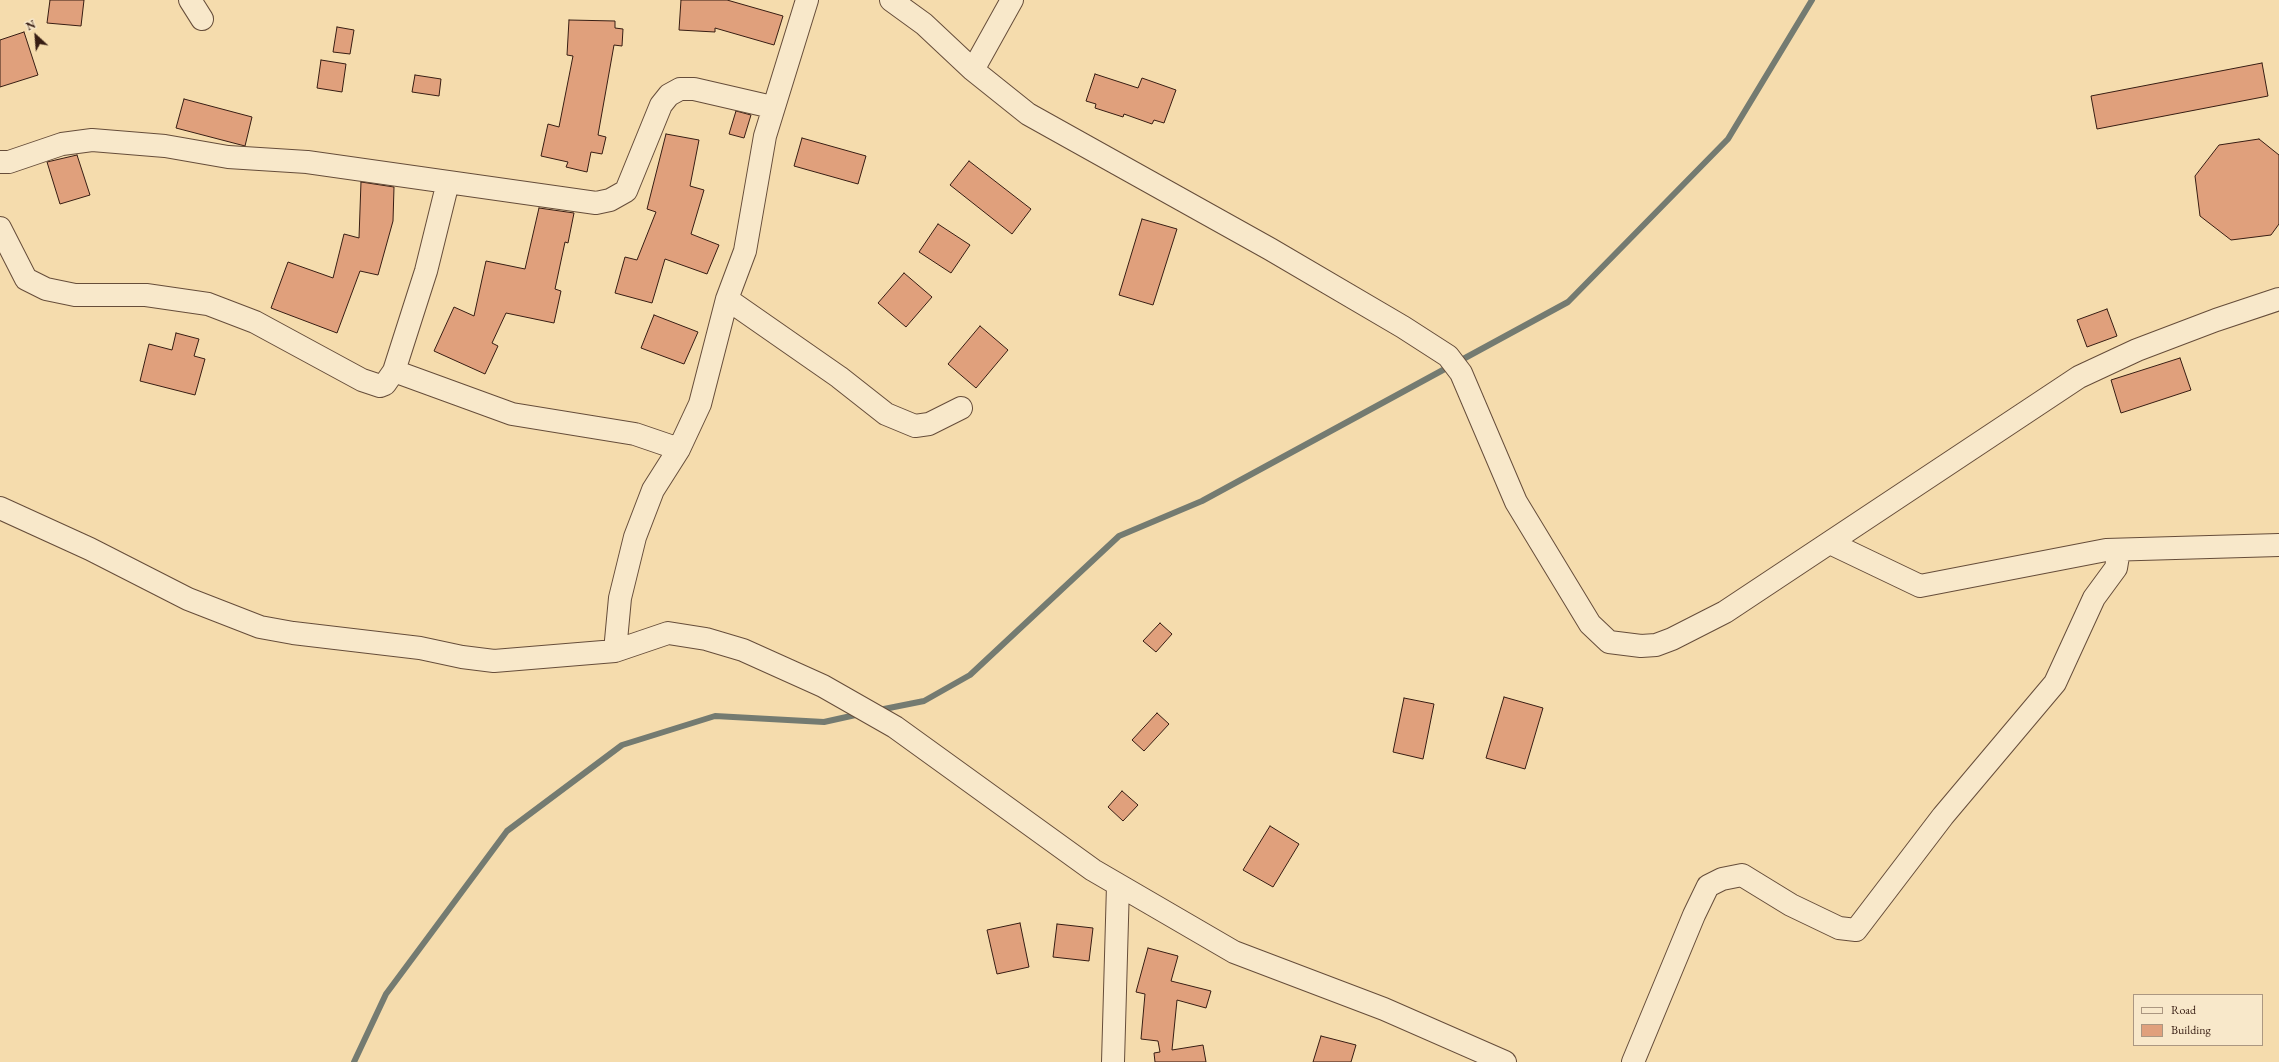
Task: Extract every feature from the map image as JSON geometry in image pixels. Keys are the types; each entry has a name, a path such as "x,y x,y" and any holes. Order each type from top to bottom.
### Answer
{"street":[{"path":"190,0 202,19"},
{"path":"615,650 620,598 635,537 653,490 679,448 700,404 727,299 745,251 756,181 772,107 807,0"},
{"path":"892,0 924,24 973,70 1028,114 1270,249 1448,356 1461,372 1516,502 1590,624 1609,642 1641,646 1656,645 1672,639 1726,612 2078,377 2144,347 2216,320 2279,299"},
{"path":"973,70 1012,0"},
{"path":"0,162 9,162 62,144 92,140 165,146 228,157 307,162 596,203 610,200 626,191 661,105 669,95 680,89 694,89 772,107"},
{"path":"0,228 26,279 46,289 75,295 146,295 208,304 255,322 362,380 380,386 385,384 394,371 426,272 448,182"},
{"path":"727,299 839,377 886,414 915,426 929,424 961,408"},
{"path":"394,371 512,414 635,434 679,448"},
{"path":"0,508 90,548 188,599 260,627 293,634 420,648 462,657 494,661 615,650 668,633 698,638 743,650 823,686 895,727 1093,870 1234,952 1384,1009 1505,1062"},
{"path":"1830,543 1920,586 2106,550 2279,545"},
{"path":"1633,1062 1694,915 1708,886 1722,879 1742,875 1791,905 1839,928 1856,930 1943,816 2055,683 2094,598 2116,568 2119,550"},
{"path":"1113,1062 1118,885"}],"building":[{"path":"50,0 84,0 81,26 47,23"},
{"path":"681,0 727,0 783,16 774,45 715,28 715,32 679,30"},
{"path":"569,20 615,21 615,28 623,29 622,46 614,45 598,135 606,137 602,154 591,152 587,172 566,167 568,162 541,156 548,124 559,127 573,56 567,55"},
{"path":"337,27 354,30 350,54 333,52"},
{"path":"24,32 38,75 0,87 0,40"},
{"path":"321,60 346,64 342,92 317,88"},
{"path":"2262,63 2268,96 2097,129 2091,96"},
{"path":"1095,74 1138,88 1142,78 1176,90 1164,123 1154,120 1152,124 1124,114 1123,117 1095,108 1096,104 1086,101"},
{"path":"415,75 441,79 439,96 412,92"},
{"path":"184,99 252,117 245,146 176,128"},
{"path":"736,111 751,115 744,138 729,134"},
{"path":"666,134 699,140 690,186 704,190 691,234 719,245 707,274 665,259 652,303 615,293 625,257 637,260 656,212 647,209"},
{"path":"802,138 866,156 858,184 794,166"},
{"path":"2259,139 2279,155 2279,224 2271,235 2231,240 2200,216 2195,176 2219,145"},
{"path":"77,155 90,195 60,204 47,162"},
{"path":"969,161 1031,209 1012,234 950,185"},
{"path":"361,182 394,187 393,221 378,275 360,271 337,333 271,308 288,262 333,278 344,234 359,238"},
{"path":"539,208 574,213 568,243 565,242 555,289 561,291 554,323 506,313 492,343 498,346 485,374 434,351 454,307 474,316 486,261 525,269"},
{"path":"1142,219 1177,229 1153,305 1119,295"},
{"path":"938,224 970,245 951,273 919,252"},
{"path":"904,273 932,297 906,327 878,303"},
{"path":"2107,309 2117,336 2087,347 2077,320"},
{"path":"654,315 698,332 684,364 641,348"},
{"path":"980,326 1008,350 976,388 948,364"},
{"path":"176,333 199,339 194,356 205,359 195,395 140,381 149,344 172,350"},
{"path":"2180,358 2191,390 2121,413 2111,380"},
{"path":"1160,623 1172,634 1156,652 1143,641"},
{"path":"1504,697 1543,708 1525,769 1486,758"},
{"path":"1404,698 1434,704 1423,759 1393,752"},
{"path":"1157,713 1169,724 1144,751 1132,740"},
{"path":"1122,791 1138,805 1123,821 1108,807"},
{"path":"1270,826 1299,844 1273,887 1243,870"},
{"path":"1020,923 1029,967 997,974 987,930"},
{"path":"1057,924 1093,928 1089,961 1053,957"},
{"path":"1148,948 1178,956 1171,981 1211,991 1206,1008 1177,1000 1172,1050 1203,1045 1206,1062 1155,1062 1154,1053 1160,1052 1158,1041 1141,1039 1145,994 1136,992"},
{"path":"1321,1036 1356,1045 1351,1062 1313,1062"}],"waterway":[{"path":"879,710 924,701 970,675 1119,536 1202,501 1568,302 1728,139 1812,0"},
{"path":"354,1062 386,994 507,831 622,745 715,716 824,722 860,714"}]}
